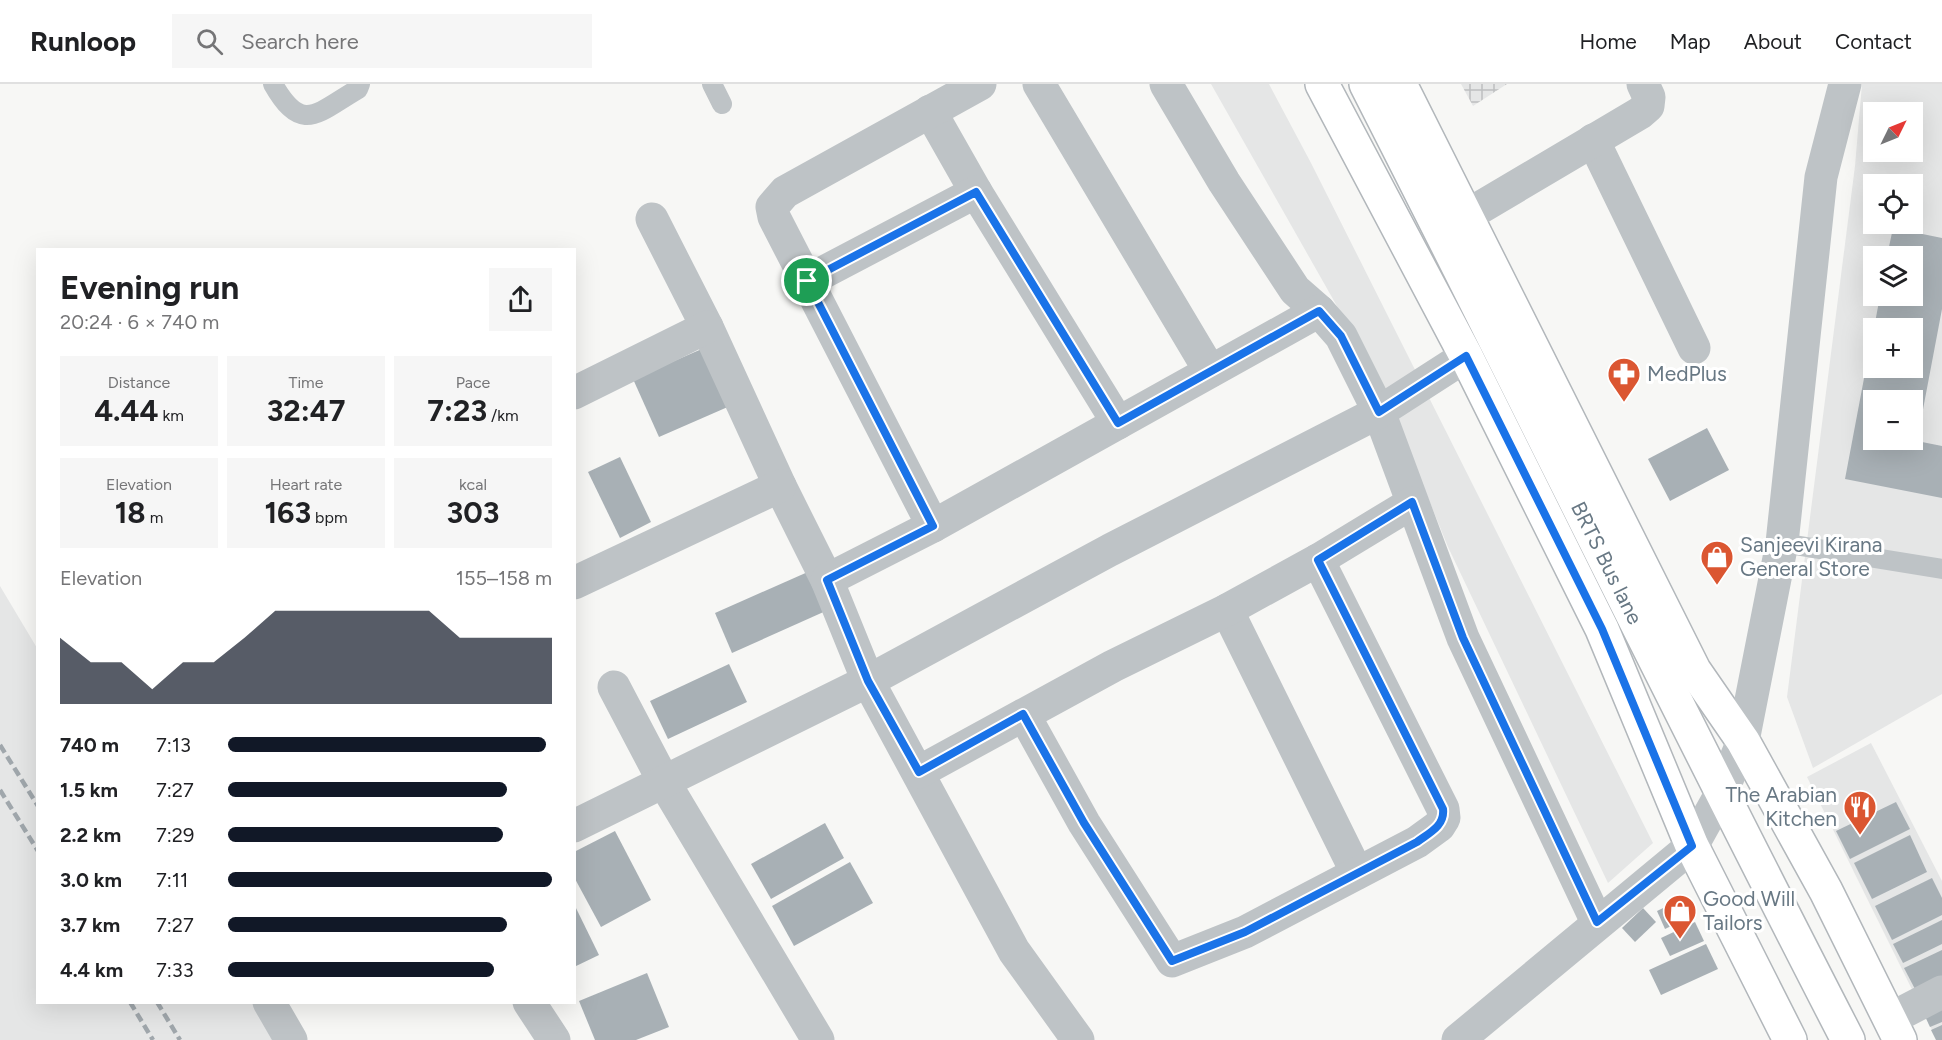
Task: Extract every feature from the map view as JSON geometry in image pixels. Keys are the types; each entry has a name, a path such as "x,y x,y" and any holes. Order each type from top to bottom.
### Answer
{"main road":[{"path":"1322,84 1466,356 1602,629 1692,846 1790,1040"},
{"name":"BRTS Bus lane","path":"1366,84 1509,364 1630,615 1848,1040"},
{"path":"1400,84 1694,670 1743,741 1826,891 1895,1030"}],"street":[{"path":"933,526 774,218 772,207 785,192 980,84"},
{"path":"1039,84 1210,371"},
{"path":"1166,84 1224,182 1295,290 1319,311 1341,336 1379,412 1463,638 1597,922"},
{"path":"1466,216 1648,106 1649,97 1643,84"},
{"path":"1458,1040 1597,922 1692,846 1722,792 1743,741 1782,543 1821,177 1845,84"},
{"path":"930,111 976,192 1118,423"},
{"path":"1593,140 1694,348"},
{"path":"807,281 976,192"},
{"path":"652,219 707,327 780,486 827,580 868,681 1014,951 1078,1040"},
{"path":"827,580 933,526 1319,311"},
{"path":"576,392 707,327"},
{"path":"576,825 868,681 1151,528 1379,412 1466,356"},
{"path":"576,583 780,486"},
{"path":"919,772 1142,651 1227,610 1318,560 1412,502"},
{"path":"1023,714 1084,823 1172,961 1245,932 1417,842 1439,826 1444,818 1443,809 1318,560"},
{"path":"1227,610 1357,873"},
{"path":"614,687 664,782 818,1040"},
{"path":"1895,1030 1942,993"},
{"path":"270,1004 291,1040"},
{"path":"530,1004 554,1040"}],"lane":[{"path":"273,84 285,106 296,114 310,116 358,89 360,84"},
{"path":"712,84 722,104"},
{"path":"1782,543 1942,569"}],"shaded area":[{"path":"1211,84 1269,84 1311,163 1653,843 1608,883 1448,547 1384,389"},
{"path":"1461,84 1507,84 1473,106"},
{"path":"1862,84 1942,84 1942,694 1813,768 1787,697 1855,166"},
{"path":"0,586 36,646 36,1004 256,1004 278,1040 0,1040"},
{"path":"1871,743 1942,881 1942,1040 1937,1040 1807,777"}],"building":[{"path":"1892,234 1922,234 1942,238 1942,309 1923,409 1923,390 1863,390 1863,450 1923,450 1923,442 1942,446 1942,498 1845,479 1864,378 1923,378 1923,318 1876,318 1878,306 1923,306 1923,246 1889,246"},
{"path":"704,348 730,406 659,437 633,379"},
{"path":"1707,428 1729,470 1670,501 1648,459"},
{"path":"620,457 651,522 620,538 588,472"},
{"path":"810,571 828,610 732,653 715,613"},
{"path":"729,664 747,702 668,739 650,701"},
{"path":"1896,802 1910,829 1850,859 1836,831"},
{"path":"825,823 844,858 771,899 751,864"},
{"path":"615,831 651,900 601,927 576,881 576,851"},
{"path":"1910,835 1927,872 1872,899 1854,863"},
{"path":"850,862 873,903 794,946 772,906"},
{"path":"1932,878 1942,898 1942,915 1892,940 1875,906"},
{"path":"1684,898 1692,916 1665,929 1657,911"},
{"path":"576,908 599,955 576,966"},
{"path":"1643,908 1656,922 1635,942 1622,928"},
{"path":"1942,920 1942,944 1903,963 1893,944"},
{"path":"1695,922 1704,941 1670,956 1661,938"},
{"path":"1706,944 1718,969 1661,995 1649,970"},
{"path":"1942,950 1942,978 1916,991 1904,968"},
{"path":"647,973 669,1027 636,1040 595,1040 579,1001"},
{"path":"1942,1003 1942,1022 1930,1027 1923,1012"},
{"path":"1942,1025 1942,1040 1936,1040 1931,1030"}],"railway":[{"path":"0,745 36,803"},
{"path":"0,790 36,848"},
{"path":"131,1004 153,1040"},
{"path":"158,1004 180,1040"}],"place":[{"name":"MedPlus","path":"1624,403"},
{"name":"Sanjeevi Kirana General Store","path":"1717,586"},
{"name":"The Arabian Kitchen","path":"1860,836"},
{"name":"Good Will Tailors","path":"1680,940"}],"route":[{"path":"976,192 1118,423 1319,311 1341,336 1379,412 1466,356 1602,629 1692,846 1670,866 1597,922 1463,638 1412,502 1318,560 1443,809 1444,818 1439,826 1417,842 1245,932 1172,961 1084,823 1023,714 919,772 868,681 827,580 933,526 807,281 976,192"}]}
